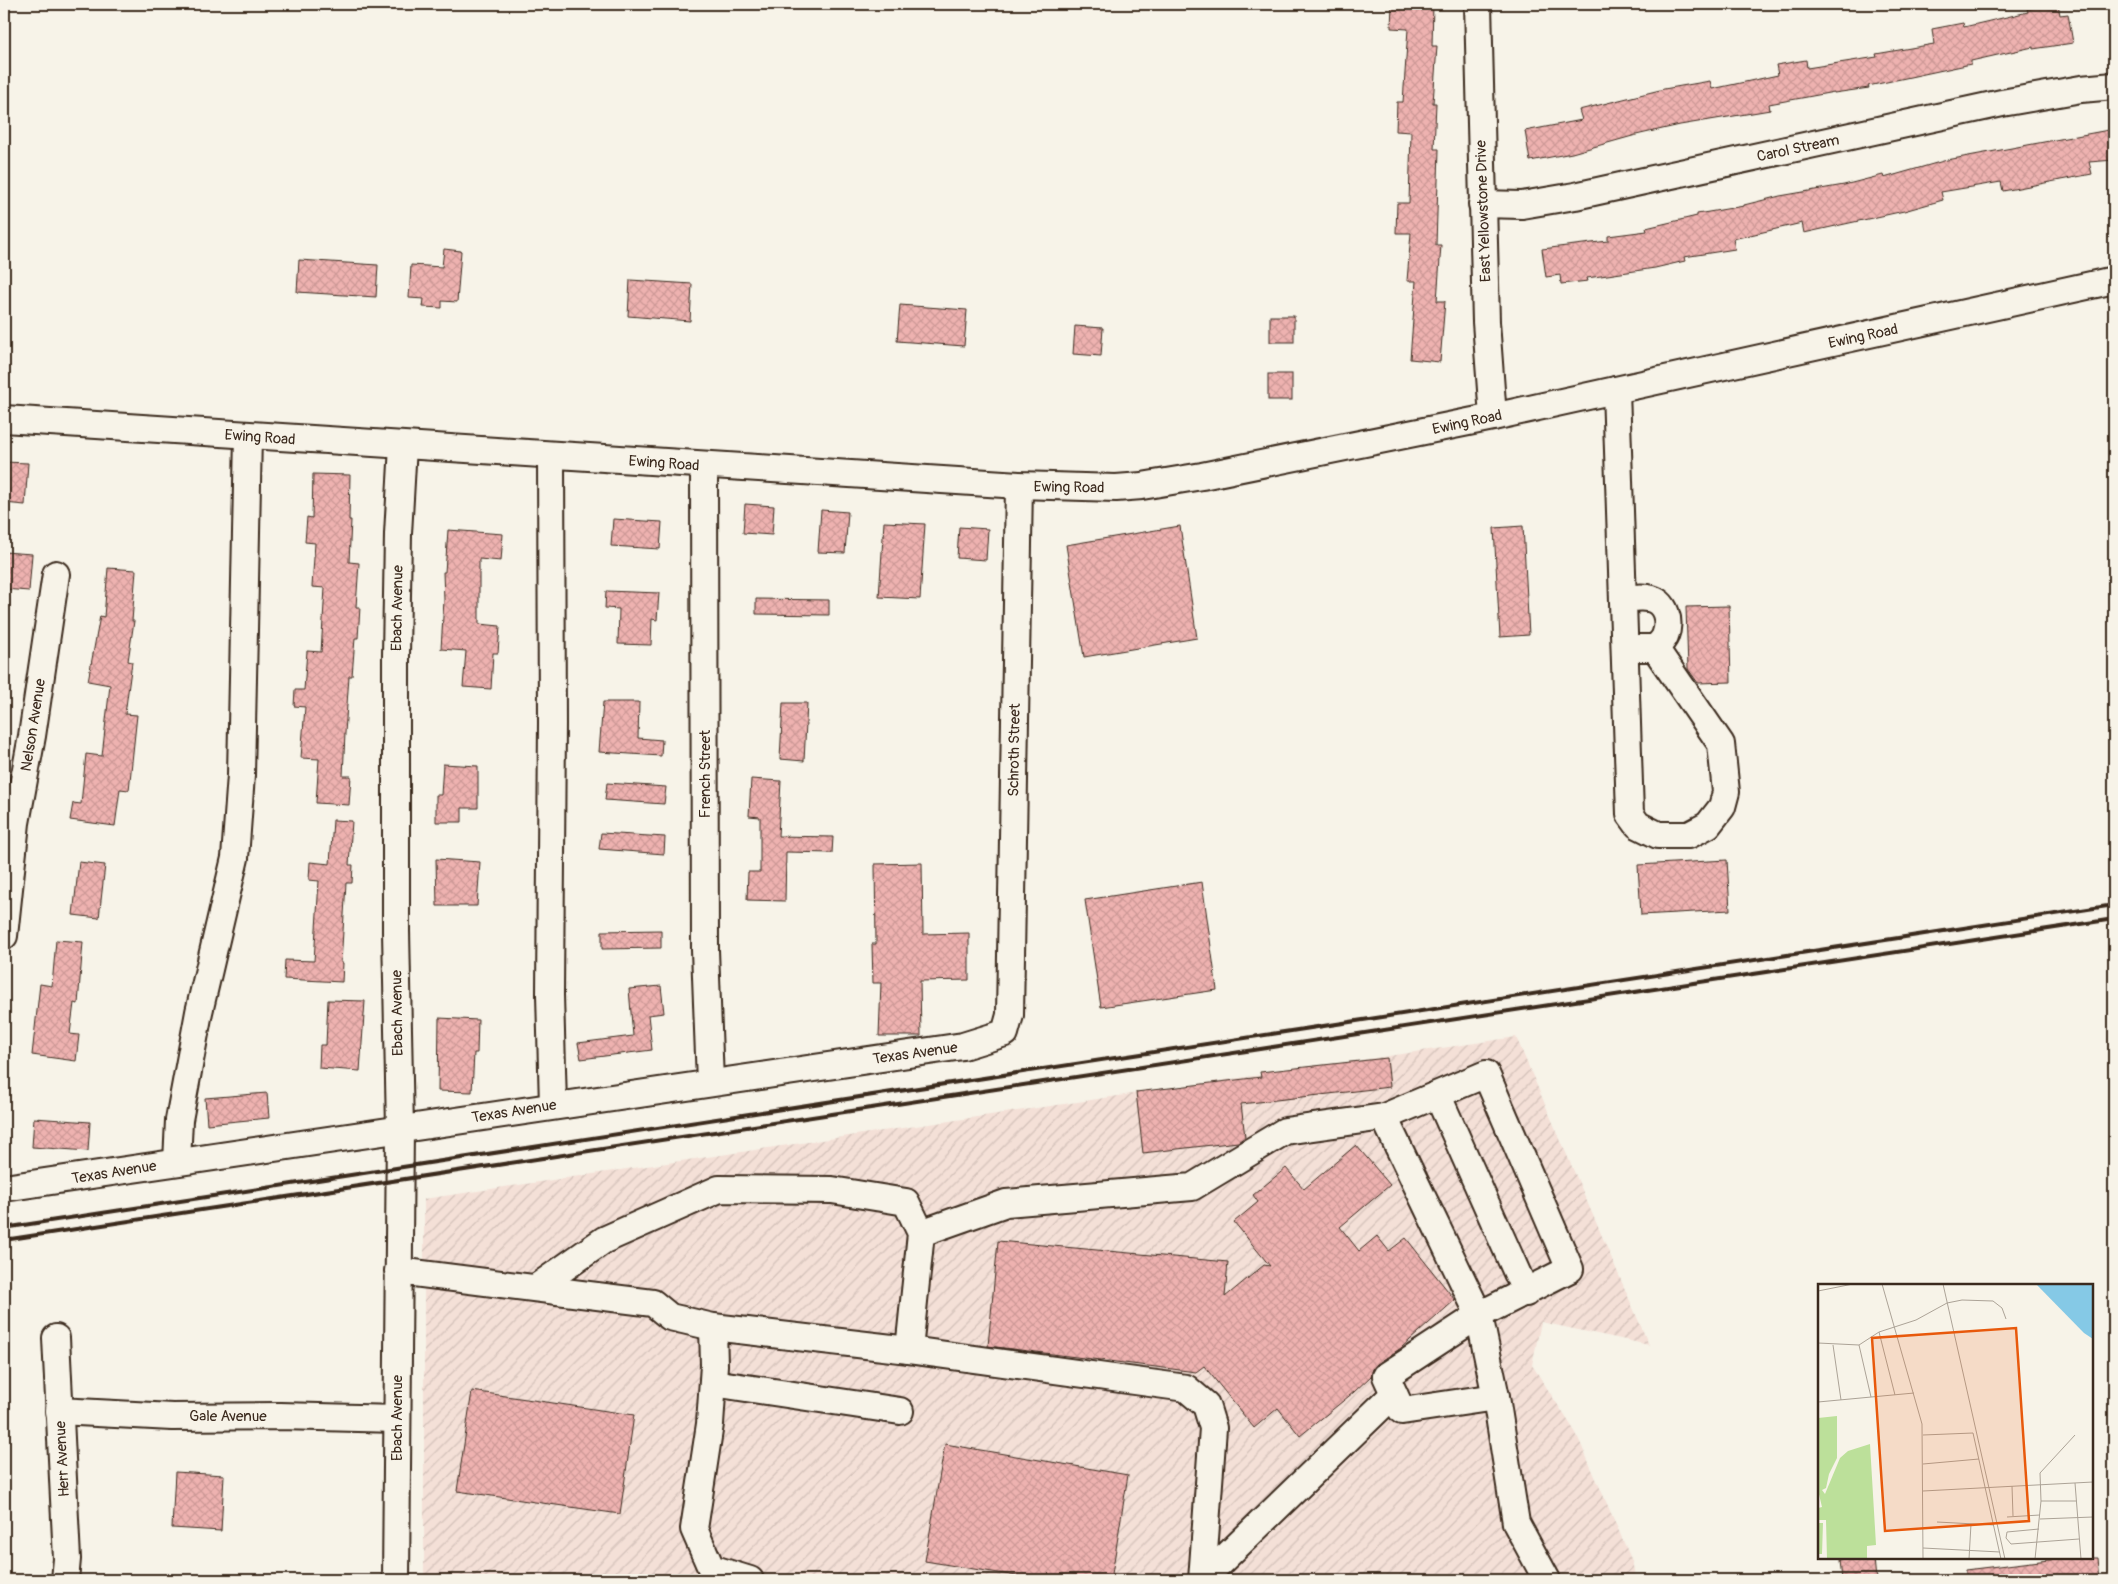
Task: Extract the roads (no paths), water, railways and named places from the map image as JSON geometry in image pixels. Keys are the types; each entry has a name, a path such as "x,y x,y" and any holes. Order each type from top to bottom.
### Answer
{"street":[{"name":"East Yellowstone Drive","path":"1478,4 1486,322 1493,417"},
{"name":"Carol Stream","path":"1482,204 1522,204 1575,196 2002,103 2082,89 2114,86"},
{"name":"Ewing Road","path":"4,419 704,466 1019,485 1116,488 1142,486 1202,476 1493,417 2114,280"},
{"path":"1616,390 1630,814 1638,825 1658,835 1689,835 1708,825 1722,807 1726,792 1721,744 1655,648"},
{"path":"177,1162 179,1120 197,1022 235,858 241,775 248,436"},
{"name":"Ebach Avenue","path":"396,1580 400,1129 396,931 396,655 398,534 403,446"},
{"path":"551,456 552,732 550,995 552,1106"},
{"name":"French Street","path":"704,466 705,950 710,1082"},
{"name":"Schroth Street","path":"1010,1015 1019,485"},
{"name":"Nelson Avenue","path":"4,936 16,823 32,736 56,574"},
{"path":"1624,599 1648,598 1659,602 1666,612 1668,626 1665,638 1655,648 1625,648"},
{"name":"Texas Avenue","path":"4,1188 963,1046 1006,1033 1010,1015"},
{"path":"920,1233 1006,1203 1192,1187 1285,1130 1384,1117 1438,1096 1486,1074 1570,1270 1479,1315 1386,1376 1402,1411 1496,1397"},
{"path":"1438,1096 1526,1293"},
{"path":"1384,1117 1479,1315 1496,1397 1516,1523 1547,1580"},
{"path":"537,1288 604,1240 719,1189 832,1190 906,1202 920,1233 909,1350"},
{"path":"398,1271 653,1302 670,1317 713,1327 909,1350 1186,1388 1206,1406 1213,1428 1202,1580"},
{"path":"713,1327 713,1383 710,1424 694,1529 711,1568 750,1580"},
{"name":"Herr Avenue","path":"56,1338 66,1559 65,1580"},
{"path":"713,1383 900,1411"},
{"path":"1202,1580 1394,1394"},
{"name":"Gale Avenue","path":"59,1411 172,1417 280,1416 397,1419"}],"railway":[{"path":"4,1228 2114,905"},
{"path":"4,1240 2114,919"}]}
